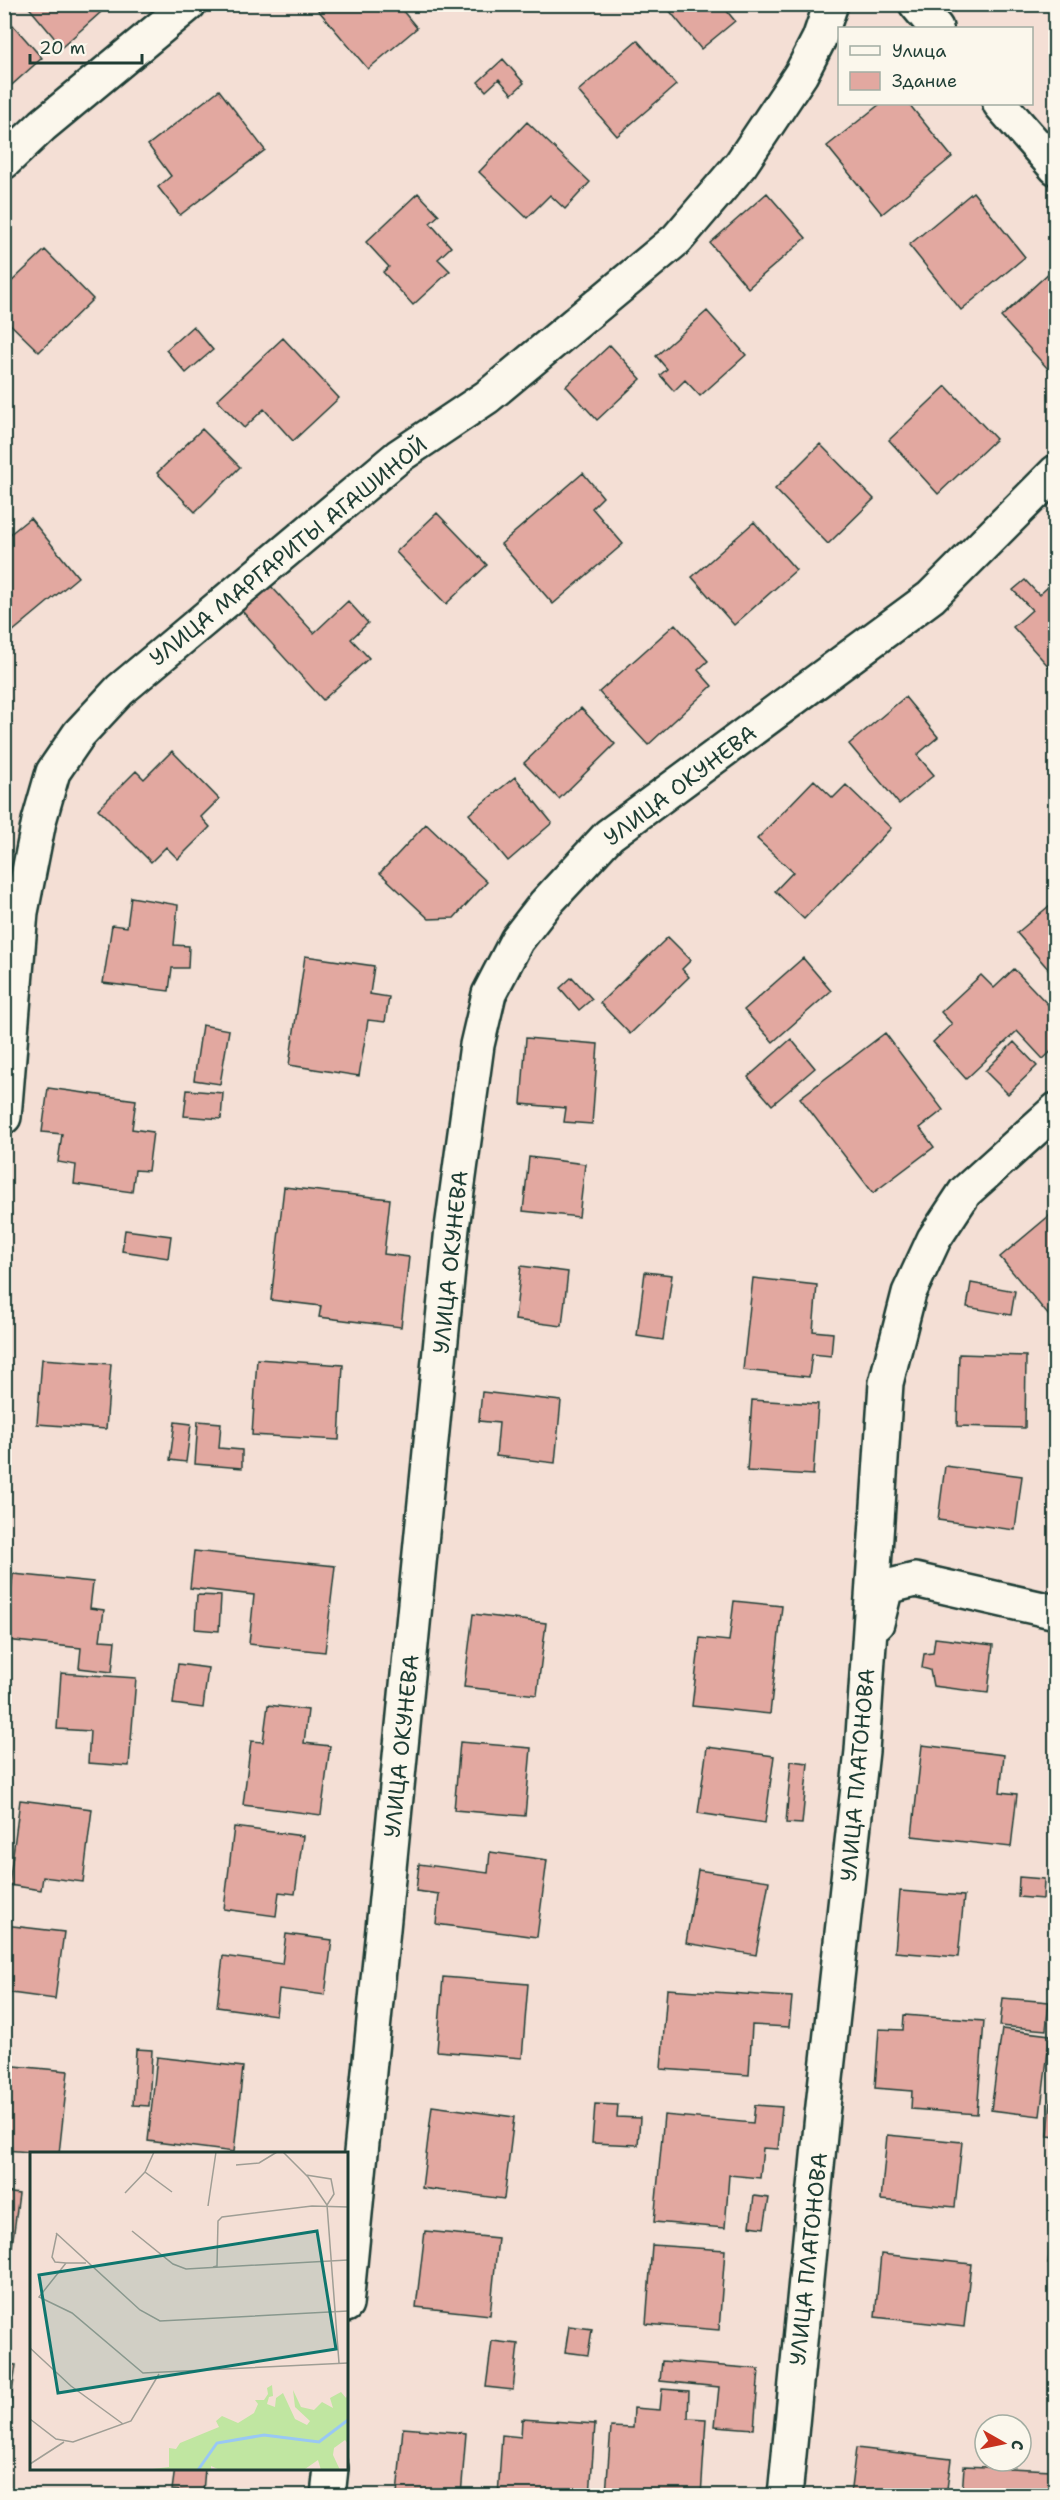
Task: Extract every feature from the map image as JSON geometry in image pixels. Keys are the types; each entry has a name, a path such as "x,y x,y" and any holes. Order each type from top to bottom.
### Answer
{"street":[{"path":"4,162 43,125 189,4"},
{"name":"УЛИЦА МАРГАРИТЫ АГАШИНОЙ","path":"4,1117 13,906 53,772 79,734 120,690 399,456 487,396 676,239 741,164 801,74 819,39 831,4"},
{"path":"916,4 935,27"},
{"path":"1001,105 1056,168"},
{"name":"УЛИЦА ОКУНЕВА","path":"348,2285 452,1227 477,1045 489,994 518,940 545,904 609,835 931,597 1056,472"},
{"name":"УЛИЦА ПЛАТОНОВА","path":"785,2496 862,1751 886,1383 909,1293 934,1239 965,1192 1056,1110"},
{"path":"877,1506 886,1563 893,1575 1056,1612"},
{"path":"865,1695 877,1620 886,1587 915,1580"},
{"path":"328,2496 331,2470"}],"building":[{"path":"26,4 110,4 62,47"},
{"path":"313,4 397,4 417,28 368,69"},
{"path":"664,4 721,4 735,21 701,49"},
{"path":"4,15 42,58 4,92"},
{"path":"637,40 676,85 617,136 578,91"},
{"path":"503,59 524,83 512,94 499,79 486,91 478,82"},
{"path":"219,90 265,150 180,215 158,187 171,176 148,145"},
{"path":"879,105 910,105 952,157 882,214 827,146"},
{"path":"527,122 590,182 565,209 550,195 527,218 479,172"},
{"path":"973,192 1025,257 961,310 909,245"},
{"path":"418,193 439,215 430,223 451,247 438,259 450,271 413,305 383,272 389,267 366,242"},
{"path":"767,193 806,238 748,288 710,243"},
{"path":"45,250 93,299 39,352 4,318 4,283 7,286"},
{"path":"1052,270 1056,273 1056,362 1048,369 1001,317"},
{"path":"707,311 746,355 700,396 685,380 674,391 660,375 667,369 656,356"},
{"path":"193,326 213,350 186,373 166,350"},
{"path":"283,338 339,398 293,441 264,409 244,428 217,400"},
{"path":"610,345 641,379 597,420 566,386"},
{"path":"946,386 996,439 938,494 889,440"},
{"path":"202,429 240,467 195,512 157,473"},
{"path":"820,444 874,499 828,544 775,489"},
{"path":"583,473 603,497 592,508 623,544 553,604 501,544"},
{"path":"437,513 487,565 446,604 396,552"},
{"path":"30,518 78,577 12,632 4,623 4,539"},
{"path":"754,522 796,570 734,625 692,577"},
{"path":"1025,580 1039,595 1056,580 1056,662 1050,668 1013,627 1032,610 1013,590"},
{"path":"270,585 314,633 348,601 368,623 351,639 369,658 323,700 242,611"},
{"path":"675,624 708,661 698,670 712,686 648,745 599,692"},
{"path":"905,697 938,737 917,755 934,775 899,804 849,744"},
{"path":"581,708 615,744 559,799 524,763"},
{"path":"4,713 12,723 4,729"},
{"path":"172,751 219,799 201,817 210,827 178,859 166,847 151,862 98,809 136,771 144,779"},
{"path":"515,777 552,823 508,861 469,814"},
{"path":"814,780 833,798 846,785 891,828 804,919 775,891 793,872 757,839"},
{"path":"426,824 487,882 454,918 429,919 380,873"},
{"path":"131,897 178,905 174,945 189,946 188,968 172,968 169,991 103,983 112,925 127,927"},
{"path":"1056,900 1056,978 1017,933"},
{"path":"668,937 691,960 682,969 689,977 630,1034 600,1003"},
{"path":"305,956 374,966 370,994 389,997 385,1022 368,1020 359,1076 289,1065"},
{"path":"803,958 831,991 773,1042 744,1010"},
{"path":"1014,969 1056,1013 1056,1047 1043,1059 1017,1031 966,1079 933,1042 952,1024 941,1012 981,975 994,988"},
{"path":"572,977 592,999 579,1010 560,988"},
{"path":"202,1025 229,1030 220,1084 194,1080"},
{"path":"885,1033 943,1110 920,1128 934,1147 873,1193 800,1098"},
{"path":"526,1038 598,1044 592,1124 564,1122 566,1108 521,1104"},
{"path":"791,1039 815,1068 772,1105 748,1077"},
{"path":"1014,1042 1037,1066 1008,1094 985,1071"},
{"path":"48,1088 136,1100 132,1129 153,1132 148,1171 135,1170 132,1192 74,1184 76,1165 58,1162 62,1134 42,1132"},
{"path":"187,1090 223,1093 221,1119 184,1116"},
{"path":"529,1157 585,1164 579,1217 523,1211"},
{"path":"284,1187 390,1199 384,1254 409,1257 401,1327 319,1317 321,1306 271,1300"},
{"path":"1056,1210 1056,1310 1049,1316 1000,1257"},
{"path":"125,1230 171,1236 168,1258 122,1251"},
{"path":"521,1266 568,1272 562,1326 515,1320"},
{"path":"645,1272 672,1275 663,1340 637,1336"},
{"path":"753,1278 817,1285 813,1331 833,1333 831,1356 812,1354 809,1377 743,1370"},
{"path":"971,1283 1015,1291 1011,1315 967,1307"},
{"path":"959,1354 1026,1356 1025,1428 957,1426"},
{"path":"42,1359 111,1364 106,1429 37,1424"},
{"path":"257,1359 343,1365 339,1440 252,1435"},
{"path":"482,1392 561,1401 555,1463 496,1456 499,1423 479,1421"},
{"path":"752,1400 818,1404 813,1475 747,1471"},
{"path":"198,1421 221,1423 219,1448 242,1450 242,1468 195,1464"},
{"path":"175,1422 191,1424 186,1462 170,1460"},
{"path":"945,1466 1022,1476 1015,1530 938,1520"},
{"path":"194,1551 335,1566 325,1652 249,1644 254,1595 190,1588"},
{"path":"13,1574 93,1582 90,1608 104,1610 100,1640 115,1641 112,1672 79,1668 81,1648 6,1640"},
{"path":"197,1595 221,1596 219,1631 195,1629"},
{"path":"734,1601 782,1606 770,1714 692,1706 700,1638 729,1641"},
{"path":"473,1614 546,1623 537,1695 464,1687"},
{"path":"935,1638 993,1645 988,1693 933,1686 930,1670 922,1668 924,1654 933,1653"},
{"path":"178,1664 208,1668 203,1708 173,1704"},
{"path":"61,1673 136,1678 129,1766 88,1763 90,1731 57,1729"},
{"path":"268,1705 308,1710 304,1743 330,1746 321,1815 243,1805 251,1741 263,1742"},
{"path":"460,1742 531,1748 525,1816 454,1810"},
{"path":"922,1745 1004,1755 1000,1792 1017,1794 1011,1847 912,1836"},
{"path":"707,1747 774,1756 765,1823 698,1813"},
{"path":"791,1761 808,1763 802,1824 786,1823"},
{"path":"20,1800 92,1809 83,1882 43,1877 41,1890 9,1885"},
{"path":"234,1827 303,1836 295,1894 279,1892 276,1916 224,1909"},
{"path":"490,1852 547,1860 537,1937 436,1924 439,1894 416,1891 419,1864 488,1873"},
{"path":"698,1870 769,1881 756,1955 686,1943"},
{"path":"1019,1877 1044,1879 1043,1899 1018,1897"},
{"path":"900,1891 964,1896 958,1957 895,1952"},
{"path":"4,1925 64,1932 55,1999 4,1992"},
{"path":"286,1934 332,1940 325,1995 279,1989 276,2015 217,2007 223,1956 282,1964"},
{"path":"443,1977 528,1984 522,2058 437,2051"},
{"path":"667,1989 792,1997 789,2027 752,2025 749,2075 661,2069"},
{"path":"1003,1998 1049,2002 1046,2030 1000,2026"},
{"path":"904,2015 984,2021 977,2114 911,2109 912,2091 875,2088 879,2029 903,2030"},
{"path":"1002,2029 1050,2035 1040,2116 991,2110"},
{"path":"136,2049 152,2050 149,2106 133,2105"},
{"path":"157,2057 243,2067 234,2152 148,2141"},
{"path":"4,2065 68,2071 59,2152 4,2150"},
{"path":"1051,2099 1056,2099 1056,2137 1048,2136"},
{"path":"595,2104 618,2105 617,2117 640,2118 638,2145 592,2143"},
{"path":"755,2105 782,2107 778,2149 763,2148 760,2178 729,2175 725,2228 654,2222 664,2115 753,2123"},
{"path":"432,2106 514,2117 504,2199 422,2188"},
{"path":"887,2135 962,2142 955,2207 881,2200"},
{"path":"4,2192 19,2194 8,2276 4,2276"},
{"path":"754,2196 769,2198 764,2228 750,2226"},
{"path":"425,2231 498,2238 490,2315 416,2307"},
{"path":"1050,2244 1056,2245 1056,2265 1048,2264"},
{"path":"652,2245 725,2250 719,2330 646,2324"},
{"path":"881,2254 971,2264 964,2327 875,2317"},
{"path":"569,2326 592,2329 588,2355 565,2352"},
{"path":"492,2341 518,2344 513,2390 486,2387"},
{"path":"662,2361 759,2369 754,2429 715,2426 719,2387 660,2381"},
{"path":"4,2364 16,2365 5,2443 4,2443"},
{"path":"662,2389 689,2391 688,2418 706,2419 701,2496 606,2494 611,2427 633,2428 634,2408 660,2410"},
{"path":"522,2419 595,2424 590,2496 498,2496 502,2435 521,2437"},
{"path":"403,2428 466,2433 461,2496 397,2495"},
{"path":"856,2448 951,2459 946,2496 850,2496"},
{"path":"964,2466 973,2466 973,2473 1033,2473 1033,2469 1052,2470 1051,2496 962,2496"},
{"path":"175,2470 205,2470 203,2493 172,2490"}]}
